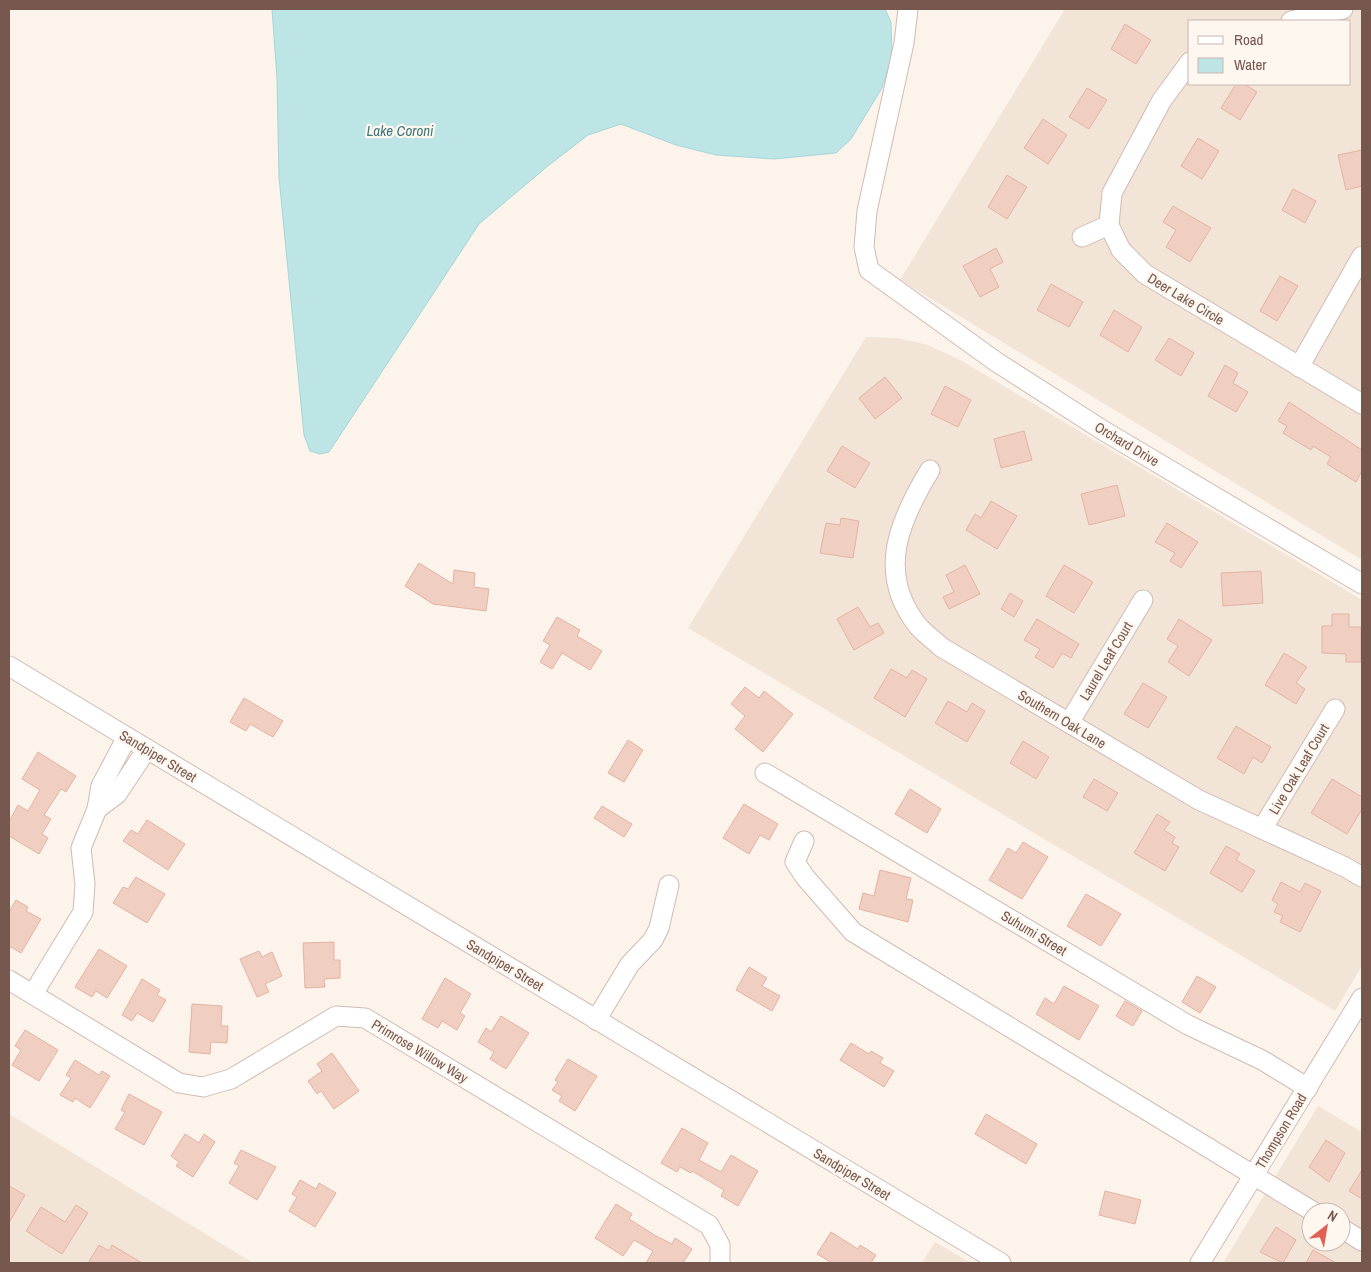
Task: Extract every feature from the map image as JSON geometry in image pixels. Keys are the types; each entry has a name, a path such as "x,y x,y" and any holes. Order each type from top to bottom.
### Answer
{"street":[{"name":"Orchard Drive","path":"908,9 902,52 866,211 864,247 869,270 994,361 1104,431 1362,584"},
{"path":"1295,20 1343,9"},
{"path":"1082,237 1109,225 1112,193 1162,100 1188,65"},
{"name":"Deer Lake Circle","path":"1109,225 1121,250 1145,274 1362,404"},
{"path":"1299,367 1362,256"},
{"name":"Southern Oak Lane","path":"930,470 912,499 902,522 896,547 896,572 902,600 919,627 941,647 1198,800 1262,828 1362,877"},
{"name":"Laurel Leaf Court","path":"1070,723 1143,600"},
{"name":"Sandpiper Street","path":"9,666 1001,1263"},
{"name":"Live Oak Leaf Court","path":"1262,828 1335,709"},
{"path":"32,994 83,912 85,884 81,848 97,809 101,786 127,738"},
{"path":"97,809 117,794 146,749"},
{"name":"Suhumi Street","path":"765,773 1188,1025 1262,1060 1308,1088"},
{"path":"804,841 795,862 805,877 853,932 1301,1204"},
{"path":"596,1020 630,964 652,940 659,928 669,885"},
{"name":"Primrose Willow Way","path":"9,980 179,1083 204,1087 230,1079 336,1016 365,1018 709,1225 720,1245 720,1263"},
{"name":"Thompson Road","path":"1200,1263 1362,998"},
{"path":"1351,1234 1362,1241"}],"shaded area":[{"path":"1065,9 1362,9 1362,560 900,280"},
{"path":"866,337 898,338 928,345 962,361 1362,600 1362,966 1335,1011 688,628"},
{"path":"1318,1106 1362,1132 1362,1263 1223,1263"},
{"path":"9,1114 253,1263 9,1263"},
{"path":"935,1242 971,1263 922,1263"}],"water":[{"name":"Lake Coroni","path":"272,9 885,9 891,22 892,56 882,88 851,139 836,153 774,159 716,155 676,145 621,124 588,135 479,224 329,452 320,454 310,451 304,435 279,177 277,78"}],"building":[{"path":"1125,24 1151,40 1136,64 1111,49"},
{"path":"1235,85 1246,85 1257,92 1240,120 1221,108"},
{"path":"1087,88 1107,100 1089,129 1069,117"},
{"path":"1043,119 1067,135 1048,164 1024,148"},
{"path":"1198,138 1219,151 1202,179 1181,166"},
{"path":"1362,150 1362,186 1346,190 1338,155"},
{"path":"1007,175 1027,187 1007,219 988,207"},
{"path":"1293,189 1316,201 1305,223 1282,210"},
{"path":"1173,206 1211,228 1190,262 1166,247 1176,230 1163,222"},
{"path":"996,248 1003,262 990,269 999,287 980,297 963,266"},
{"path":"1280,276 1298,286 1277,321 1260,311"},
{"path":"1051,284 1083,302 1069,327 1037,310"},
{"path":"1114,310 1142,327 1128,352 1100,335"},
{"path":"1169,338 1194,353 1181,376 1155,360"},
{"path":"1225,365 1238,373 1233,383 1248,392 1236,412 1208,396"},
{"path":"885,377 902,398 875,419 859,398"},
{"path":"945,386 971,400 958,427 931,414"},
{"path":"1289,402 1362,450 1362,471 1356,482 1327,464 1331,457 1313,446 1311,450 1283,433 1287,426 1278,421"},
{"path":"1024,431 1032,460 1001,468 994,439"},
{"path":"842,446 870,463 855,488 827,471"},
{"path":"1117,485 1125,516 1089,525 1081,494"},
{"path":"991,501 1017,516 997,549 966,530 975,514 981,518"},
{"path":"841,518 859,521 853,558 820,553 826,523 840,525"},
{"path":"1167,523 1198,542 1181,568 1170,561 1175,553 1155,542"},
{"path":"419,563 453,584 454,570 475,573 474,587 489,589 486,611 433,604 405,586"},
{"path":"965,565 980,594 949,609 943,597 954,592 946,575"},
{"path":"1064,565 1093,582 1074,613 1046,596"},
{"path":"1261,571 1263,603 1223,606 1221,573"},
{"path":"1010,593 1023,601 1014,617 1001,609"},
{"path":"858,607 870,627 878,623 884,633 854,650 837,619"},
{"path":"1332,614 1349,614 1349,627 1361,627 1361,662 1346,662 1346,654 1322,653 1322,626 1332,626"},
{"path":"557,617 580,630 577,636 602,651 590,670 562,653 552,669 540,662 550,645 543,641"},
{"path":"1037,619 1079,644 1071,658 1062,653 1053,668 1035,657 1040,649 1024,640"},
{"path":"1179,619 1212,640 1189,676 1168,662 1178,646 1167,639"},
{"path":"1284,653 1307,667 1296,683 1305,689 1296,704 1265,685"},
{"path":"891,669 907,678 912,670 927,679 905,717 874,698"},
{"path":"1143,683 1167,697 1148,728 1124,714"},
{"path":"745,687 759,698 764,691 793,714 763,752 735,729 745,716 731,704"},
{"path":"244,698 283,721 273,737 250,724 246,731 230,722"},
{"path":"948,701 967,712 972,703 985,711 967,742 935,723"},
{"path":"1236,726 1271,747 1262,763 1253,757 1244,774 1217,758"},
{"path":"628,740 643,750 624,782 608,773"},
{"path":"1023,741 1049,757 1036,779 1010,763"},
{"path":"38,752 76,776 66,792 61,789 44,815 51,819 42,834 48,838 39,854 9,836 9,822 18,805 28,811 40,790 22,779"},
{"path":"1094,779 1118,793 1107,811 1083,797"},
{"path":"1332,779 1362,797 1362,809 1347,834 1311,813"},
{"path":"910,789 941,809 927,833 895,814"},
{"path":"744,804 778,824 769,840 760,835 749,854 723,838"},
{"path":"602,806 632,824 624,837 594,818"},
{"path":"1157,814 1170,822 1164,830 1175,837 1172,843 1179,847 1165,871 1134,853"},
{"path":"147,820 185,844 168,870 123,841 131,830 138,834"},
{"path":"1023,842 1048,857 1022,899 989,880 1008,848 1016,853"},
{"path":"1226,846 1240,854 1236,860 1255,871 1242,892 1210,873"},
{"path":"880,870 911,878 906,899 913,900 908,922 859,909 863,893 874,896"},
{"path":"136,877 165,894 147,923 113,903 123,887 128,889"},
{"path":"1281,882 1300,892 1305,883 1321,891 1300,932 1280,922 1283,916 1274,912 1278,904 1272,900"},
{"path":"1086,894 1121,914 1101,946 1067,926"},
{"path":"16,900 28,907 26,911 41,919 21,953 9,946 9,912"},
{"path":"334,942 334,960 340,960 340,978 324,979 325,987 305,988 303,943"},
{"path":"99,949 127,966 107,998 96,991 92,997 75,987"},
{"path":"259,951 262,957 272,952 282,976 265,984 269,992 257,997 240,959"},
{"path":"749,967 767,978 762,986 780,996 772,1011 736,990"},
{"path":"1197,976 1216,987 1200,1013 1182,1002"},
{"path":"445,978 471,994 460,1013 465,1016 457,1030 442,1021 438,1028 422,1019"},
{"path":"142,979 160,990 157,995 166,1000 153,1022 137,1013 132,1021 122,1015"},
{"path":"1064,986 1099,1006 1079,1040 1036,1014 1045,998 1054,1004"},
{"path":"1125,1001 1142,1011 1133,1026 1116,1016"},
{"path":"192,1004 222,1006 221,1026 228,1026 227,1043 211,1042 210,1054 189,1052"},
{"path":"501,1016 529,1033 506,1069 490,1059 494,1052 478,1042 486,1028 491,1032"},
{"path":"25,1030 58,1050 39,1081 12,1065 21,1050 15,1046"},
{"path":"851,1043 869,1054 871,1051 883,1058 880,1063 894,1071 884,1087 840,1060"},
{"path":"332,1053 359,1091 334,1109 321,1091 317,1094 308,1081 322,1071 317,1064"},
{"path":"568,1059 597,1076 575,1111 559,1101 562,1096 552,1090 558,1082 555,1080"},
{"path":"75,1060 99,1075 102,1071 110,1076 90,1108 75,1098 73,1102 60,1095 71,1078 66,1075"},
{"path":"129,1094 162,1112 144,1145 115,1129 125,1112 121,1110"},
{"path":"986,1114 1037,1144 1026,1164 975,1134"},
{"path":"682,1128 708,1143 699,1160 721,1172 731,1155 758,1171 738,1206 721,1196 724,1190 692,1171 691,1173 680,1167 677,1172 661,1163"},
{"path":"185,1134 199,1143 204,1134 215,1142 193,1177 176,1166 179,1162 171,1156"},
{"path":"1326,1140 1345,1153 1329,1182 1309,1167"},
{"path":"241,1150 276,1167 257,1200 229,1183 239,1166 234,1163"},
{"path":"1362,1170 1362,1199 1349,1191"},
{"path":"300,1180 316,1189 319,1183 336,1193 315,1227 289,1211 297,1197 292,1194"},
{"path":"9,1186 25,1195 9,1223"},
{"path":"1105,1191 1141,1200 1135,1224 1099,1215"},
{"path":"616,1204 632,1214 629,1219 656,1236 672,1244 675,1238 692,1249 683,1263 646,1263 653,1251 634,1240 623,1256 595,1238"},
{"path":"76,1205 88,1213 62,1254 26,1231 41,1207 65,1222"},
{"path":"1276,1227 1296,1240 1283,1263 1260,1252"},
{"path":"831,1232 858,1249 860,1245 876,1255 871,1263 832,1263 817,1254"},
{"path":"99,1245 109,1251 112,1245 142,1263 88,1263"},
{"path":"1312,1252 1317,1252 1336,1263 1306,1263"}]}
